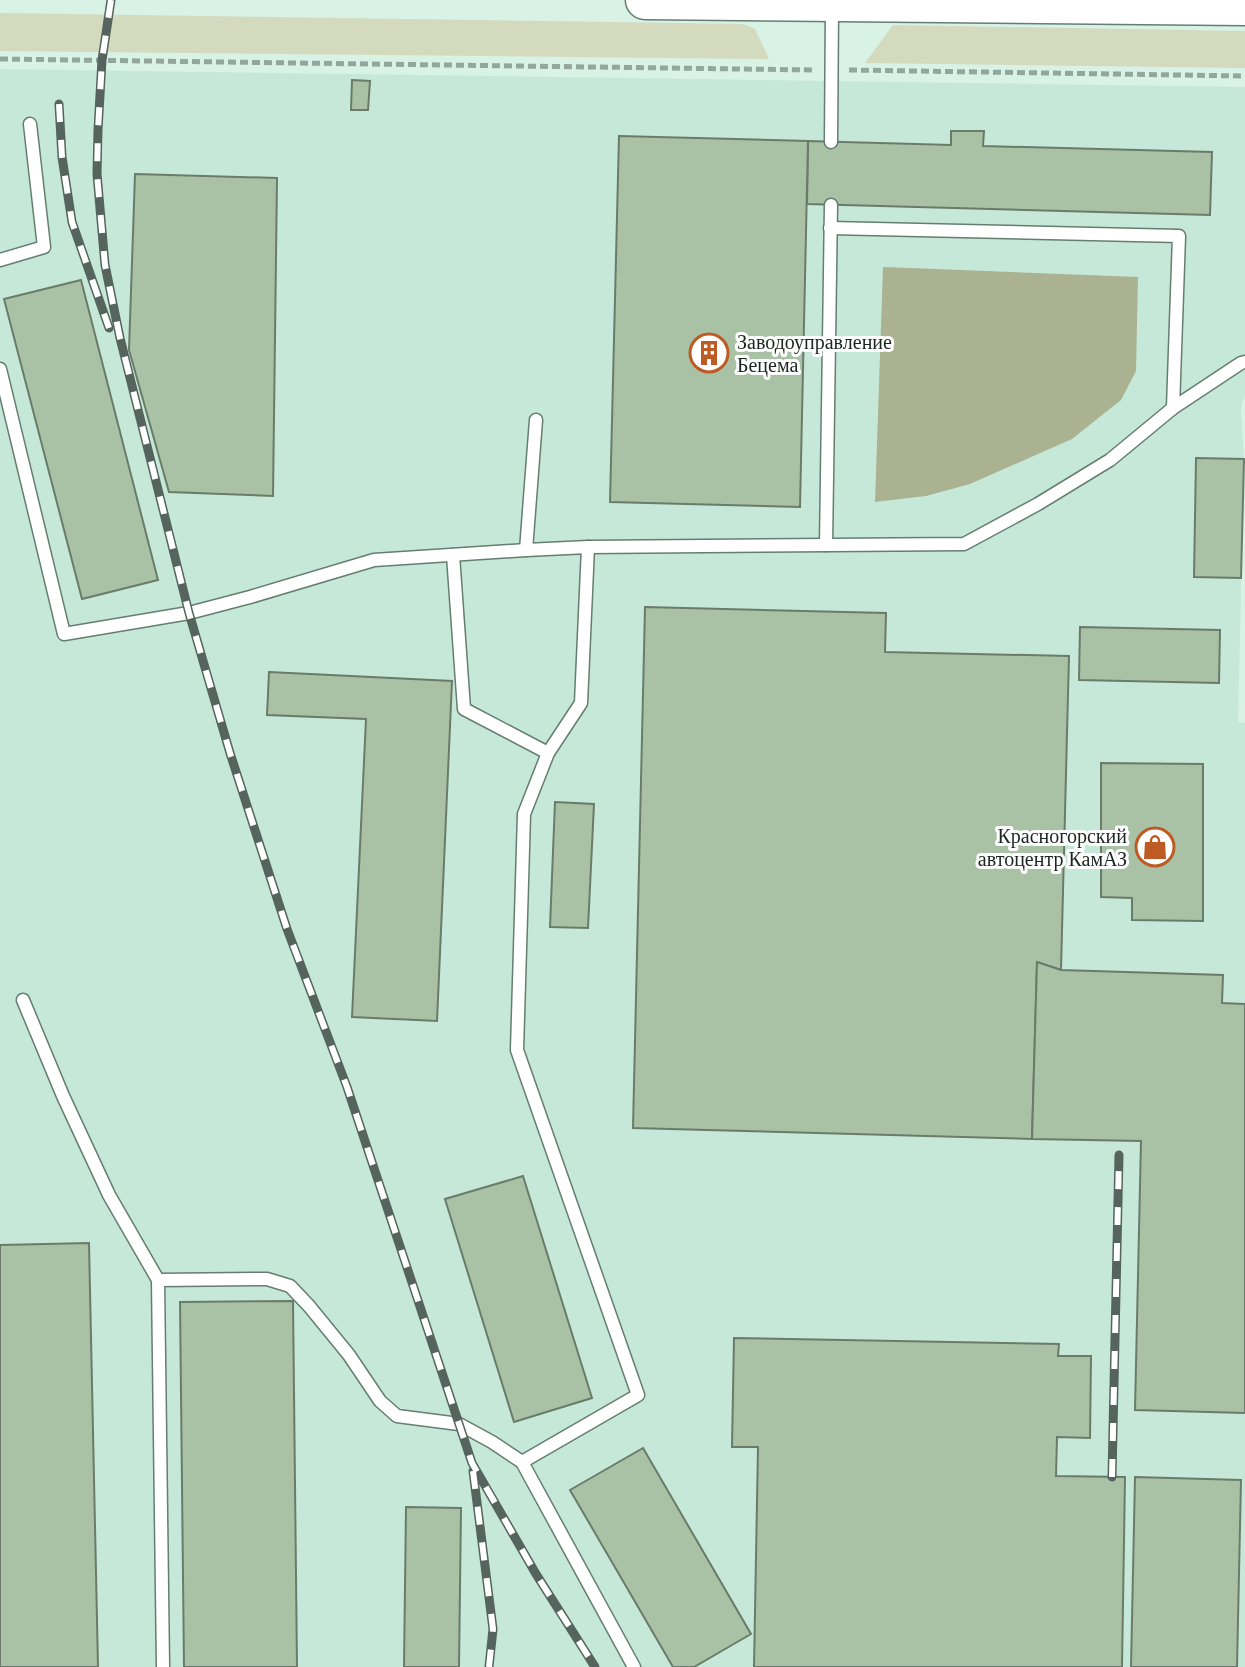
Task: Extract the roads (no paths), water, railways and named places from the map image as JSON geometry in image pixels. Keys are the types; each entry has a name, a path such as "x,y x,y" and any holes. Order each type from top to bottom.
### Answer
{"main road":[{"path":"645,0 1245,6"}],"lane":[{"path":"831,142 832,3"},
{"path":"0,260 44,247 30,124"},
{"path":"826,545 831,205"},
{"path":"830,228 1179,236 1173,408"},
{"path":"0,369 64,634 189,613 374,560 588,547 964,544 1110,460 1173,408 1245,362"},
{"path":"526,550 536,420"},
{"path":"522,1462 638,1395 517,1050 524,814 548,753 581,703 588,547"},
{"path":"453,555 464,709 548,753"},
{"path":"23,1000 109,1195 158,1280 163,1667"},
{"path":"158,1280 267,1279 290,1286 349,1355 380,1401 397,1416 459,1424 522,1462 634,1667"}],"railway":[{"path":"111,0 102,60 97,174 105,265 120,338 189,613 287,929 347,1087 472,1463 536,1574 595,1667"},
{"path":"59,104 62,157 72,222 109,328"},
{"path":"1112,1477 1119,1155"},
{"path":"473,1471 493,1629 489,1667"}],"place":[{"name":"Заводоуправление Бецема","path":"709,353"},
{"name":"Красногорский автоцентр КамАЗ","path":"1155,847"}]}
